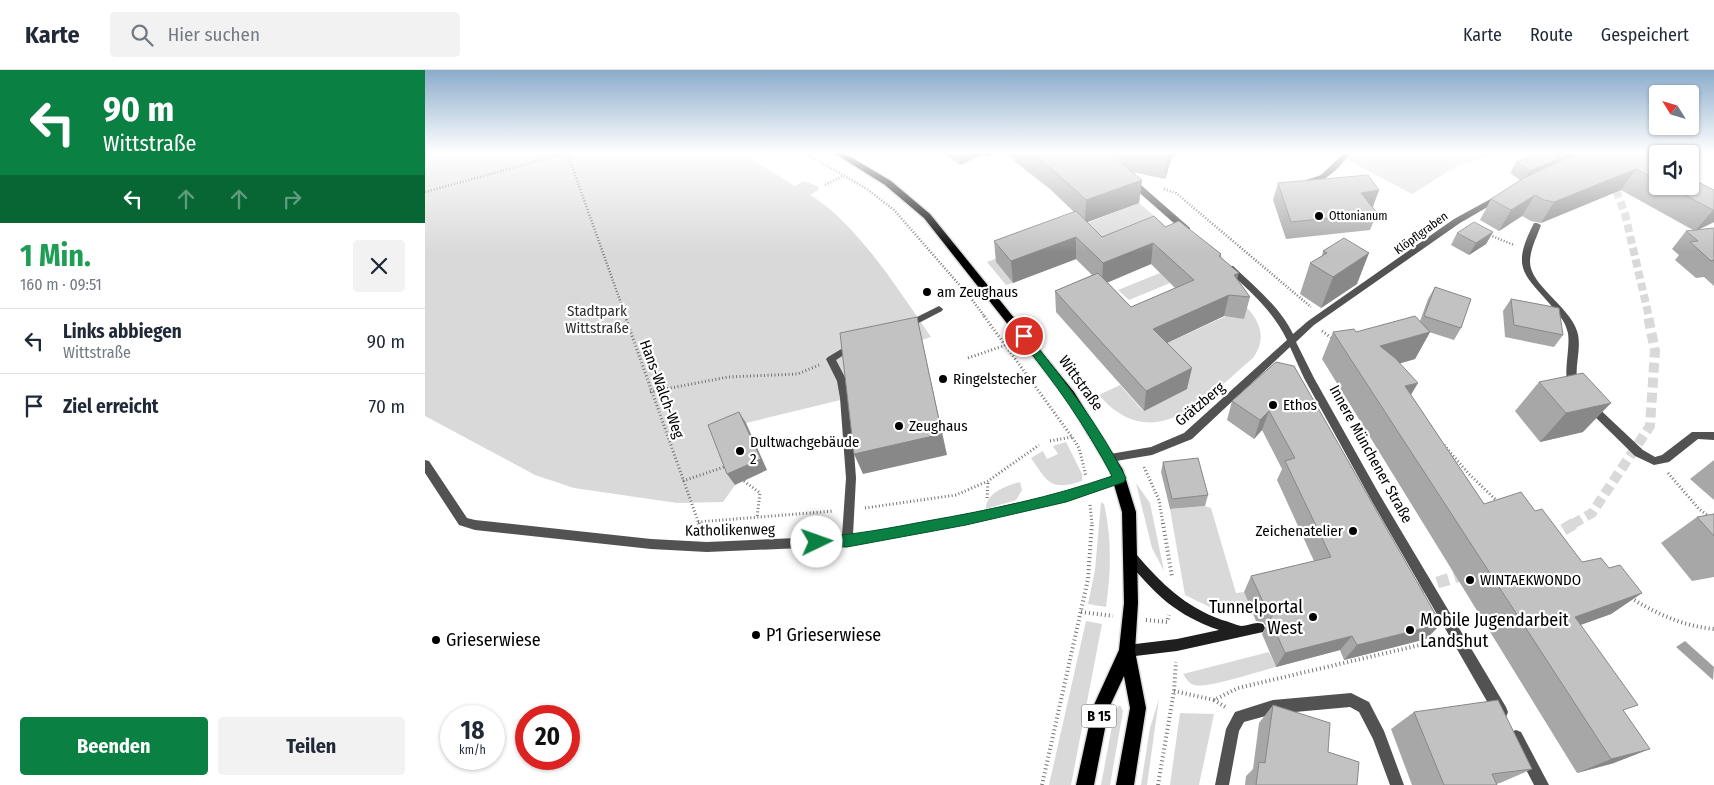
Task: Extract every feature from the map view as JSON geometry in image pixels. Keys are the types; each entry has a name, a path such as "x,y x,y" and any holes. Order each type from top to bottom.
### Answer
{"main road":[{"name":"Wittstraße","path":"891,186 927,216 1070,395 1110,458 1120,478 1129,512 1132,558 1127,652 1138,708 1125,785"},
{"path":"1132,558 1153,581 1185,609 1240,632"},
{"path":"1127,652 1177,645 1259,628"},
{"name":"Wittstraße","path":"1085,785 1101,707 1127,652"}],"street":[{"path":"1138,186 1193,235"},
{"name":"Klöpflgraben","path":"1292,341 1311,323 1457,221 1507,195"},
{"path":"1537,225 1524,261 1529,276 1568,321 1573,330 1574,351 1570,375 1581,398 1639,453 1659,462 1673,454 1683,443 1696,435 1714,436"},
{"name":"Innere Münchener Straße","path":"1223,261 1275,312 1365,478 1542,785"},
{"path":"901,329 939,309"},
{"path":"847,541 851,478 845,398 842,381 831,360 849,347 865,340"},
{"name":"Grätzberg","path":"1110,458 1136,455 1169,446 1188,436 1292,341"},
{"name":"Katholikenweg","path":"425,464 463,522 651,544 707,547 847,541 966,520 1066,497 1120,478"},
{"path":"1222,785 1233,729 1240,717 1273,708 1351,700 1364,707 1375,729 1397,785"}],"path":[{"path":"425,192 446,186"},
{"name":"Hans-Walch-Weg","path":"579,186 650,392 707,547"},
{"path":"861,186 894,210 969,296 1072,437 1083,460 1089,490 1093,530 1089,579 1042,785"},
{"path":"1159,187 1176,193 1227,234 1321,317"},
{"path":"1457,221 1528,252"},
{"path":"1311,323 1338,343"},
{"path":"968,358 1006,345"},
{"path":"650,392 729,377 798,374 831,360"},
{"path":"1050,441 1072,437"},
{"path":"1441,441 1467,473 1503,506"},
{"path":"698,522 850,509 956,495 988,481 1039,445"},
{"path":"1136,455 1159,500 1173,580"},
{"path":"1659,462 1699,509 1714,520"},
{"path":"683,481 727,466"},
{"path":"744,480 760,493 757,517"},
{"path":"1624,594 1665,616 1714,630"},
{"path":"1158,785 1174,691 1214,700 1238,688 1457,637"}],"green space":[{"name":"Stadtpark Wittstraße","path":"425,186 817,186 818,190 810,195 844,222 860,240 891,279 931,337 922,340 853,397 746,423 715,436 735,485 723,502 677,503 574,488 535,475 425,416"},
{"path":"1398,186 1424,186 1412,194"},
{"path":"1139,203 1178,236 1151,238 1083,266 1076,259 996,262 1013,283 1006,285 987,262"},
{"path":"1160,273 1170,283 1129,300 1118,290"},
{"path":"1233,294 1258,323 1261,340 1253,358 1218,389 1180,415 1160,421 1140,422 1120,413 1099,395 1120,385 1143,411 1161,346 1226,316"},
{"path":"1066,442 1082,474 1082,481 1057,485 1046,479 1031,458 1043,451 1047,459 1058,454 1053,446"},
{"path":"1020,482 1022,490 1016,500 986,509 989,498 993,494"},
{"path":"1136,483 1150,503 1164,571 1152,548"},
{"path":"1101,502 1104,504 1107,517 1109,543 1110,568 1106,607 1088,604 1095,570"},
{"path":"1205,506 1211,508 1236,593 1244,592 1250,607 1218,611 1185,595 1170,509"},
{"path":"1086,621 1102,624 1071,785 1049,785"},
{"path":"1269,652 1276,667 1234,679 1201,686 1189,682 1183,674"},
{"path":"1159,699 1147,785 1141,785 1150,728"},
{"path":"1120,705 1123,711 1110,785 1101,785 1115,710"},
{"path":"1180,713 1214,714 1199,785 1170,785"}],"shaded area":[{"path":"1685,641 1714,667 1713,680 1676,647"}],"building":[{"path":"1071,186 1124,186 1086,200"},
{"path":"1279,186 1376,186 1379,190 1361,193 1377,213 1291,222"},
{"path":"1511,186 1593,186 1554,202 1544,200 1535,195 1511,210 1491,199"},
{"path":"1699,186 1707,186 1714,190 1714,209 1685,195 1699,195"},
{"path":"1076,211 1102,237 1154,216 1165,227 1179,221 1221,254 1219,256 1239,273 1234,275 1250,297 1229,295 1153,329 1192,368 1146,391 1055,291 1098,273 1131,307 1194,280 1153,243 1103,263 1076,237 1011,261 994,241"},
{"path":"1474,222 1493,232 1476,243 1457,233"},
{"path":"1714,228 1714,260 1711,261 1690,242 1698,241 1686,231"},
{"path":"1344,238 1369,253 1333,277 1310,263 1327,253 1323,251"},
{"path":"1435,287 1471,299 1461,328 1424,316"},
{"path":"1511,299 1559,308 1563,335 1514,325"},
{"path":"1415,316 1430,332 1380,346 1395,358 1418,383 1405,386 1484,504 1521,492 1535,511 1542,509 1582,562 1601,558 1609,568 1620,565 1642,593 1575,617 1638,705 1623,710 1650,749 1611,759 1333,332 1354,329 1356,332"},
{"name":"Zeughaus","path":"917,317 942,434 854,454 840,333"},
{"path":"1276,362 1294,366 1441,624 1357,645 1352,636 1285,653 1270,619 1275,612 1272,607 1265,606 1251,576 1331,557 1285,461 1295,458 1269,411 1260,420 1232,401"},
{"path":"1583,373 1611,403 1566,413 1539,382"},
{"name":"Dultwachgebäude 2","path":"739,412 761,459 727,474 708,425"},
{"path":"1198,458 1208,495 1172,499 1163,462"},
{"path":"1714,514 1714,536 1697,517"},
{"path":"1498,700 1532,769 1492,774 1497,785 1444,785 1414,712"},
{"path":"1273,705 1330,723 1328,752 1359,762 1357,785 1256,785 1259,762 1265,763"}],"tunnel":[{"path":"1615,186 1625,214 1649,317"},
{"path":"1573,524 1592,513 1650,426 1655,351 1648,316"},
{"path":"1548,539 1575,523"},
{"path":"1420,588 1468,573"}],"place":[{"name":"Ottonianum","path":"1319,216"},
{"name":"am Zeughaus","path":"927,292"},
{"name":"Ringelstecher","path":"943,379"},
{"name":"Ethos","path":"1273,405"},
{"name":"Zeughaus","path":"899,426"},
{"name":"Dultwachgebäude 2","path":"740,451"},
{"name":"Zeichenatelier","path":"1353,531"},
{"name":"WINTAEKWONDO","path":"1470,580"},
{"name":"Tunnelportal West","path":"1313,617"},
{"name":"Mobile Jugendarbeit Landshut","path":"1410,630"},
{"name":"P1 Grieserwiese","path":"756,635"},
{"name":"Grieserwiese","path":"436,640"}],"route":[{"path":"817,542 847,541 911,528 966,520 1079,494 1120,478 1100,441 1070,395 1024,336"}]}
